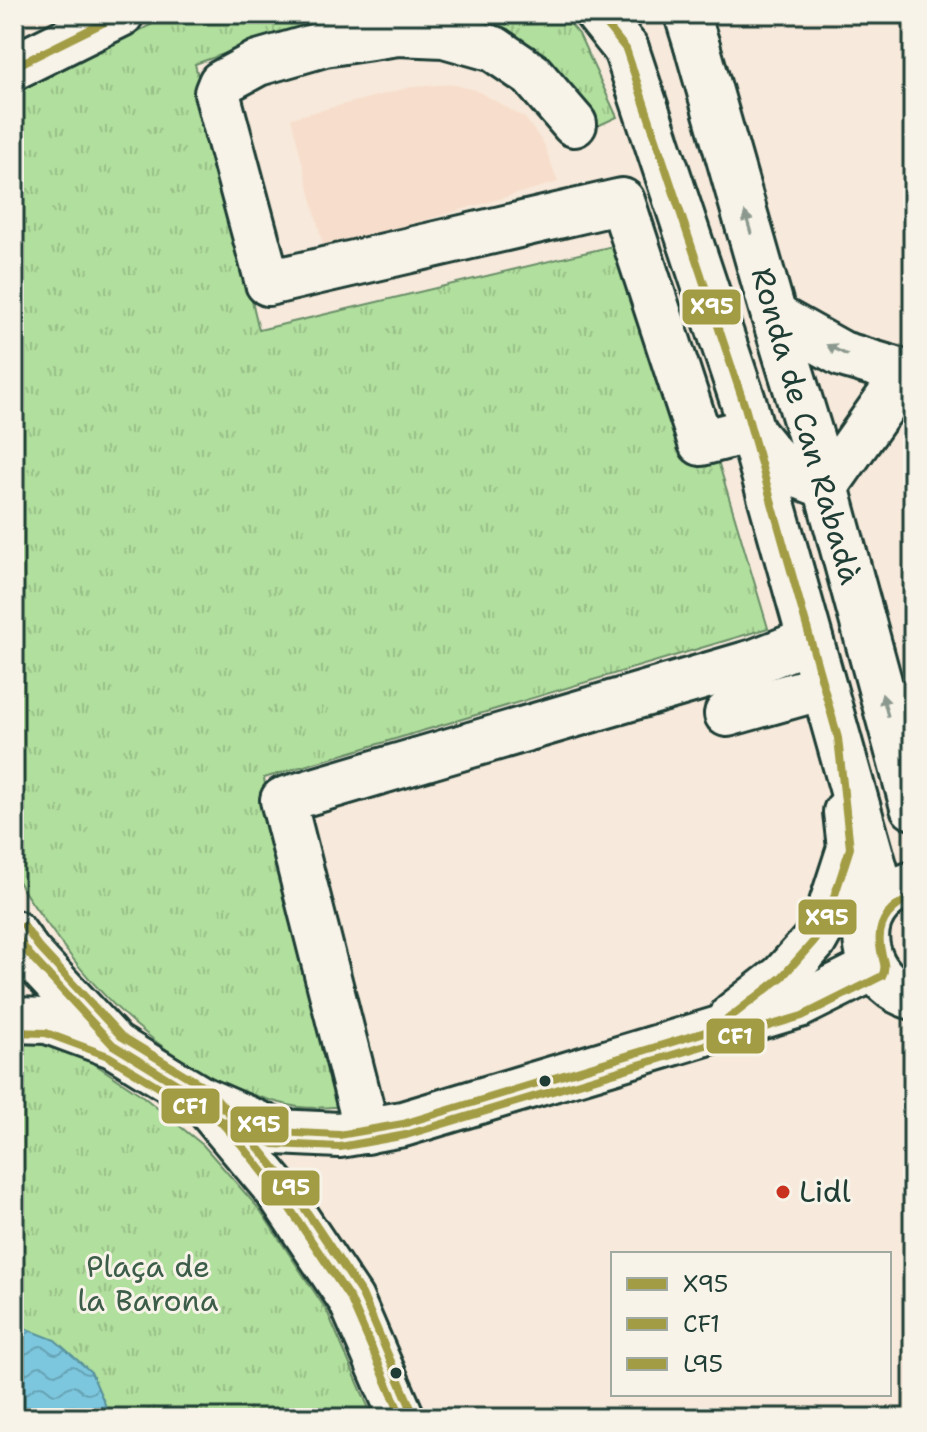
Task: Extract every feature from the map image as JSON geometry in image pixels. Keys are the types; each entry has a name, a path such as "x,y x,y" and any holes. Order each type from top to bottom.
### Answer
{"main road":[{"path":"14,67 121,14"},
{"name":"Ronda de Can Rabadà","path":"598,14 626,49 751,430 878,880 897,893 871,917 866,934 867,951 900,997"},
{"name":"Ronda de Can Rabadà","path":"692,30 826,486 913,807"},
{"path":"574,124 532,75 519,66 494,49 444,35 398,33 324,44 258,63 221,83 217,93 268,283 622,201 701,443 751,430 777,463 794,475 826,486 909,372 842,354 774,316"},
{"path":"367,1131 283,800 742,666 810,640"},
{"path":"727,714 823,687"},
{"path":"715,1029 782,977 814,941 828,916 850,848 838,738"},
{"path":"14,933 29,954 113,1045"},
{"path":"14,1020 48,1021 113,1045 201,1099 277,1132 339,1135 403,1124 799,1005 900,997"},
{"path":"201,1099 278,1191 351,1300 402,1418"}],"shaded area":[{"path":"451,84 476,90 525,118 544,144 558,182 324,249 291,118 411,87"}],"green space":[{"path":"172,14 354,14 331,17 195,64 259,330 651,237 768,628 264,778 269,811 348,1106 293,1106 255,1095 219,1081 153,1040 96,986 71,957 14,874 14,94"},
{"path":"424,14 562,14 579,34 617,117 589,130 552,65 528,43 494,28"},
{"name":"Plaça de la Barona","path":"14,1043 40,1044 90,1061 140,1094 203,1145 260,1210 327,1311 373,1418 14,1418"}],"water":[{"path":"14,1324 55,1340 91,1372 111,1418 14,1418"}],"transit line":[{"name":"X95","path":"14,67 121,14"},
{"name":"X95","path":"14,933 29,954 113,1045 201,1099 277,1132 339,1135 403,1124 715,1029 782,977 814,941 828,916 850,848 838,738 745,407 626,49 598,14"},
{"name":"CF1","path":"14,1032 46,1033 108,1056 195,1109 274,1144 340,1147 406,1135 802,1016 882,976 882,925 891,911 913,897"},
{"name":"L95","path":"24,926 38,946 121,1036 208,1089 288,1184 362,1294 413,1413"},
{"name":"X95","path":"197,1096 278,1191 351,1300 402,1418"}],"place":[{"name":"Lidl","path":"783,1192"}]}
